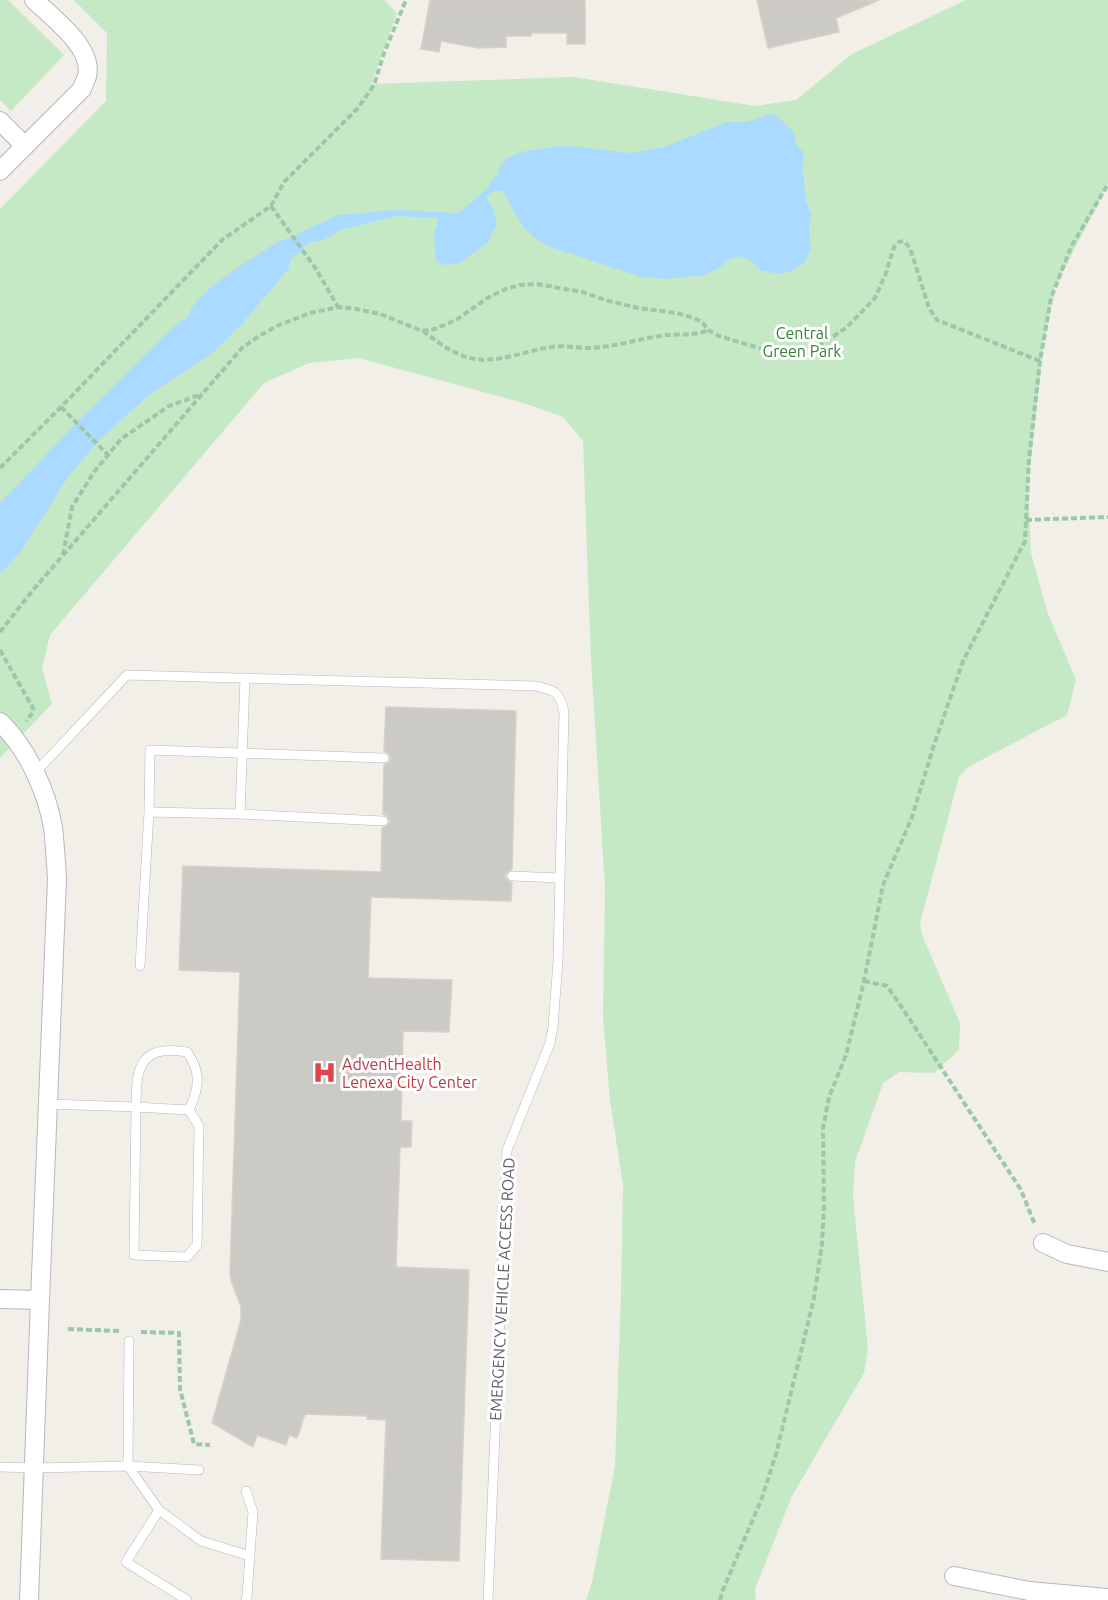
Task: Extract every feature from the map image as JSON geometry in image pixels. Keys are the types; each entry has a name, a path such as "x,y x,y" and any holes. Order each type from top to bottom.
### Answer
{"street":[{"path":"0,171 82,89 88,75 88,65 77,42 34,0"},
{"path":"0,121 25,146"},
{"path":"6,728 43,788 53,827 57,879 29,1600"},
{"path":"1043,1242 1067,1254 1108,1262"},
{"path":"0,1299 40,1300"},
{"path":"954,1576 1029,1591 1108,1598"}],"lane":[{"path":"35,773 126,675 245,678 240,814"},
{"name":"EMERGENCY VEHICLE ACCESS ROAD","path":"245,678 535,686 553,690 561,699 564,712 558,961 554,1027 550,1043 507,1150 488,1600"},
{"path":"140,966 149,812 150,750 384,758"},
{"path":"149,812 383,821"},
{"path":"512,876 560,878"},
{"path":"162,1051 187,1052 195,1064 198,1083 189,1110 199,1126 197,1245 187,1257 134,1255 136,1082 139,1068 149,1056 162,1051"},
{"path":"48,1104 189,1110"},
{"path":"129,1341 128,1466 159,1510 201,1541 250,1556"},
{"path":"0,1467 128,1466 199,1470"},
{"path":"246,1491 253,1512 246,1600"},
{"path":"159,1510 126,1562 187,1600"}],"path":[{"path":"0,468 222,240 271,206 284,182 358,108 374,85 384,53 406,0"},
{"path":"720,1600 762,1498 776,1454 814,1298 822,1244 823,1128 829,1097 846,1054 884,885 912,817 963,661 1025,541 1029,459 1040,361 1051,298 1071,247 1108,184"},
{"path":"271,206 316,269 339,307"},
{"path":"422,331 435,329 456,320 489,297 506,290 520,285 537,284 582,292 638,308 677,313 694,318 719,336 786,356 802,355 846,328 875,298 894,247 899,242 904,242 910,248 929,308 937,320 1040,361"},
{"path":"0,632 63,555 242,348 279,325 310,313 339,307 380,314 422,331 459,355 489,360 553,347 597,347 664,336 700,334 708,330"},
{"path":"63,555 72,507 94,472 121,439 169,406 203,394"},
{"path":"61,407 108,455"},
{"path":"1026,520 1108,517"},
{"path":"0,650 33,708 33,712 26,721"},
{"path":"864,981 887,986 899,1003 1021,1190 1043,1242"},
{"path":"68,1329 123,1331"},
{"path":"135,1332 178,1333 180,1389 194,1444 210,1445"}],"green space":[{"path":"0,0 8,0 64,55 11,111 0,100"},
{"name":"Central Green Park","path":"74,0 384,0 397,13 371,84 574,77 755,106 796,100 852,54 966,0 1108,0 1108,184 1055,287 1043,348 1028,488 1031,553 1047,611 1076,680 1067,715 968,767 959,777 920,923 922,935 960,1023 959,1050 934,1073 899,1072 883,1083 855,1162 853,1196 868,1350 864,1373 792,1496 755,1589 756,1600 586,1600 592,1582 615,1466 623,1185 610,1100 603,1017 605,888 591,660 583,441 563,417 527,404 359,358 309,363 264,383 50,635 42,668 52,704 0,758 0,209 106,101 107,33"}],"water":[{"path":"771,113 794,132 796,144 803,152 802,166 806,201 811,215 809,230 811,249 804,263 792,271 777,274 760,270 751,261 739,256 727,260 720,267 705,275 668,279 641,277 548,246 532,235 520,222 502,190 492,192 486,197 493,208 497,223 488,242 460,263 443,265 436,260 434,234 437,218 397,216 340,230 324,240 311,242 291,259 289,268 241,325 213,353 149,395 100,439 68,477 22,550 0,574 0,503 84,415 179,322 188,317 194,304 208,290 279,241 288,239 337,215 396,210 456,213 489,187 491,180 498,175 499,168 506,159 521,152 558,146 629,153 664,147 727,122 747,122"}],"building":[{"path":"430,0 585,0 585,44 567,44 567,33 531,33 531,36 506,36 506,47 479,48 441,41 439,52 421,49"},
{"path":"757,0 879,0 836,18 839,32 768,48"},
{"path":"386,707 516,711 512,869 505,876 512,883 511,901 371,897 368,978 452,980 449,1032 403,1031 401,1121 412,1121 411,1147 400,1147 396,1267 469,1270 459,1561 381,1559 386,1420 367,1419 367,1416 305,1414 297,1438 289,1435 286,1445 257,1435 253,1447 212,1423 241,1320 241,1307 230,1273 240,972 179,970 183,866 381,872 382,828 390,821 383,814 384,765 391,758 384,751"}],"place":[{"name":"AdventHealth Lenexa City Center","path":"324,1073"}]}
